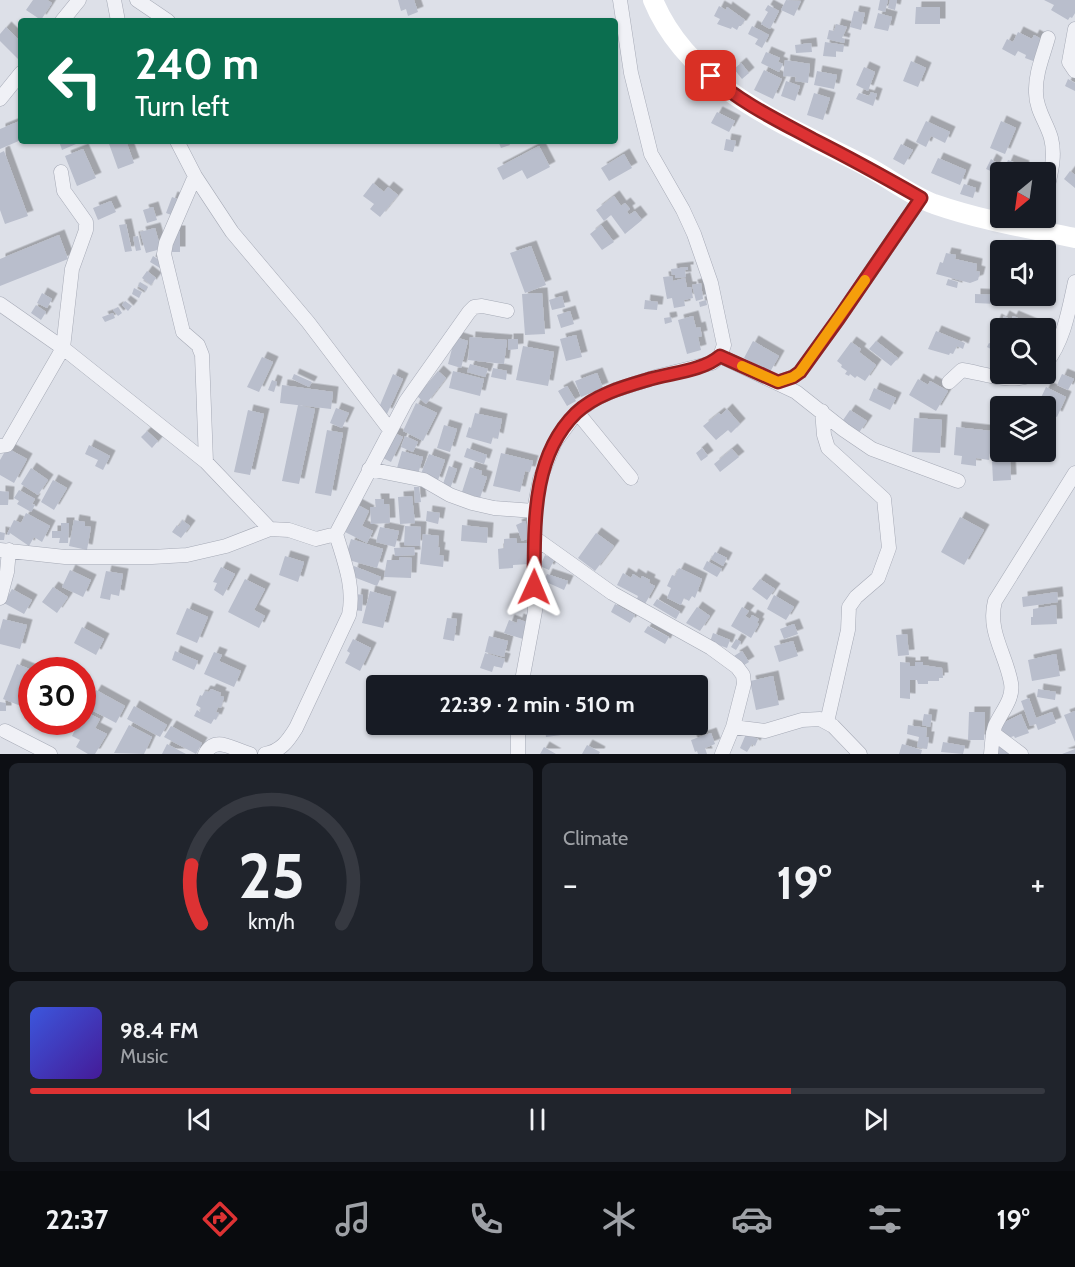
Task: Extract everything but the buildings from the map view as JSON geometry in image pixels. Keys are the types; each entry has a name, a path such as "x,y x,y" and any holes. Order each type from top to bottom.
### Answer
{"street":[{"path":"64,18 79,0"},
{"path":"114,0 117,18"},
{"path":"137,0 164,18"},
{"path":"523,675 535,611 534,511 540,479 555,442 577,412 615,390 712,363 720,356 724,345 711,283 683,210 651,154 631,73 620,0"},
{"path":"653,0 661,19 685,52 724,88 771,117 873,170 921,198 990,221"},
{"path":"1075,29 1069,62 1075,71"},
{"path":"1048,38 1037,76 1036,94 1038,106 1051,137 1053,151 1051,162"},
{"path":"0,99 18,77"},
{"path":"179,144 195,176 232,232 308,322 390,430"},
{"path":"0,446 7,445 63,348 72,269 86,230 86,222 64,191 61,172"},
{"path":"195,176 166,243 164,254 183,332 198,345 202,355 206,462"},
{"path":"778,382 800,372 921,198"},
{"path":"1049,228 1075,238"},
{"path":"1056,344 1067,320 1075,282"},
{"path":"0,304 63,348 206,462 270,529"},
{"path":"265,754 279,749 296,728 349,615 352,596 350,579 336,534 390,430 406,401 474,307 482,306 507,311"},
{"path":"720,356 796,392 872,449 958,481"},
{"path":"949,382 962,370 990,375"},
{"path":"822,411 824,435 828,448 884,499 890,548 878,578 856,597 849,607 848,630 827,722"},
{"path":"577,412 631,478"},
{"path":"369,469 424,480 450,495 471,503 495,508 534,511"},
{"path":"991,754 993,733 1011,694 1011,683 992,626 994,601 1075,473"},
{"path":"0,598 7,572 5,550 65,557 187,555 225,546 270,529 289,530 316,539 336,534"},
{"path":"535,538 612,593 711,648 737,667 743,675 744,684 733,727 722,754"},
{"path":"733,727 765,731 802,720 820,719 827,722 850,742 860,754"},
{"path":"5,731 50,754"},
{"path":"993,733 1021,754"},
{"path":"518,754 519,735"},
{"path":"205,754 214,743 250,754"}],"slow traffic":[{"path":"742,366 778,382 793,377 800,372 865,280"}],"route":[{"path":"534,587 534,511 540,479 555,442 565,425 577,412 615,390 712,363 720,356 778,382 793,377 800,372 839,318 921,198 873,170 771,117 724,88 711,76"}]}
